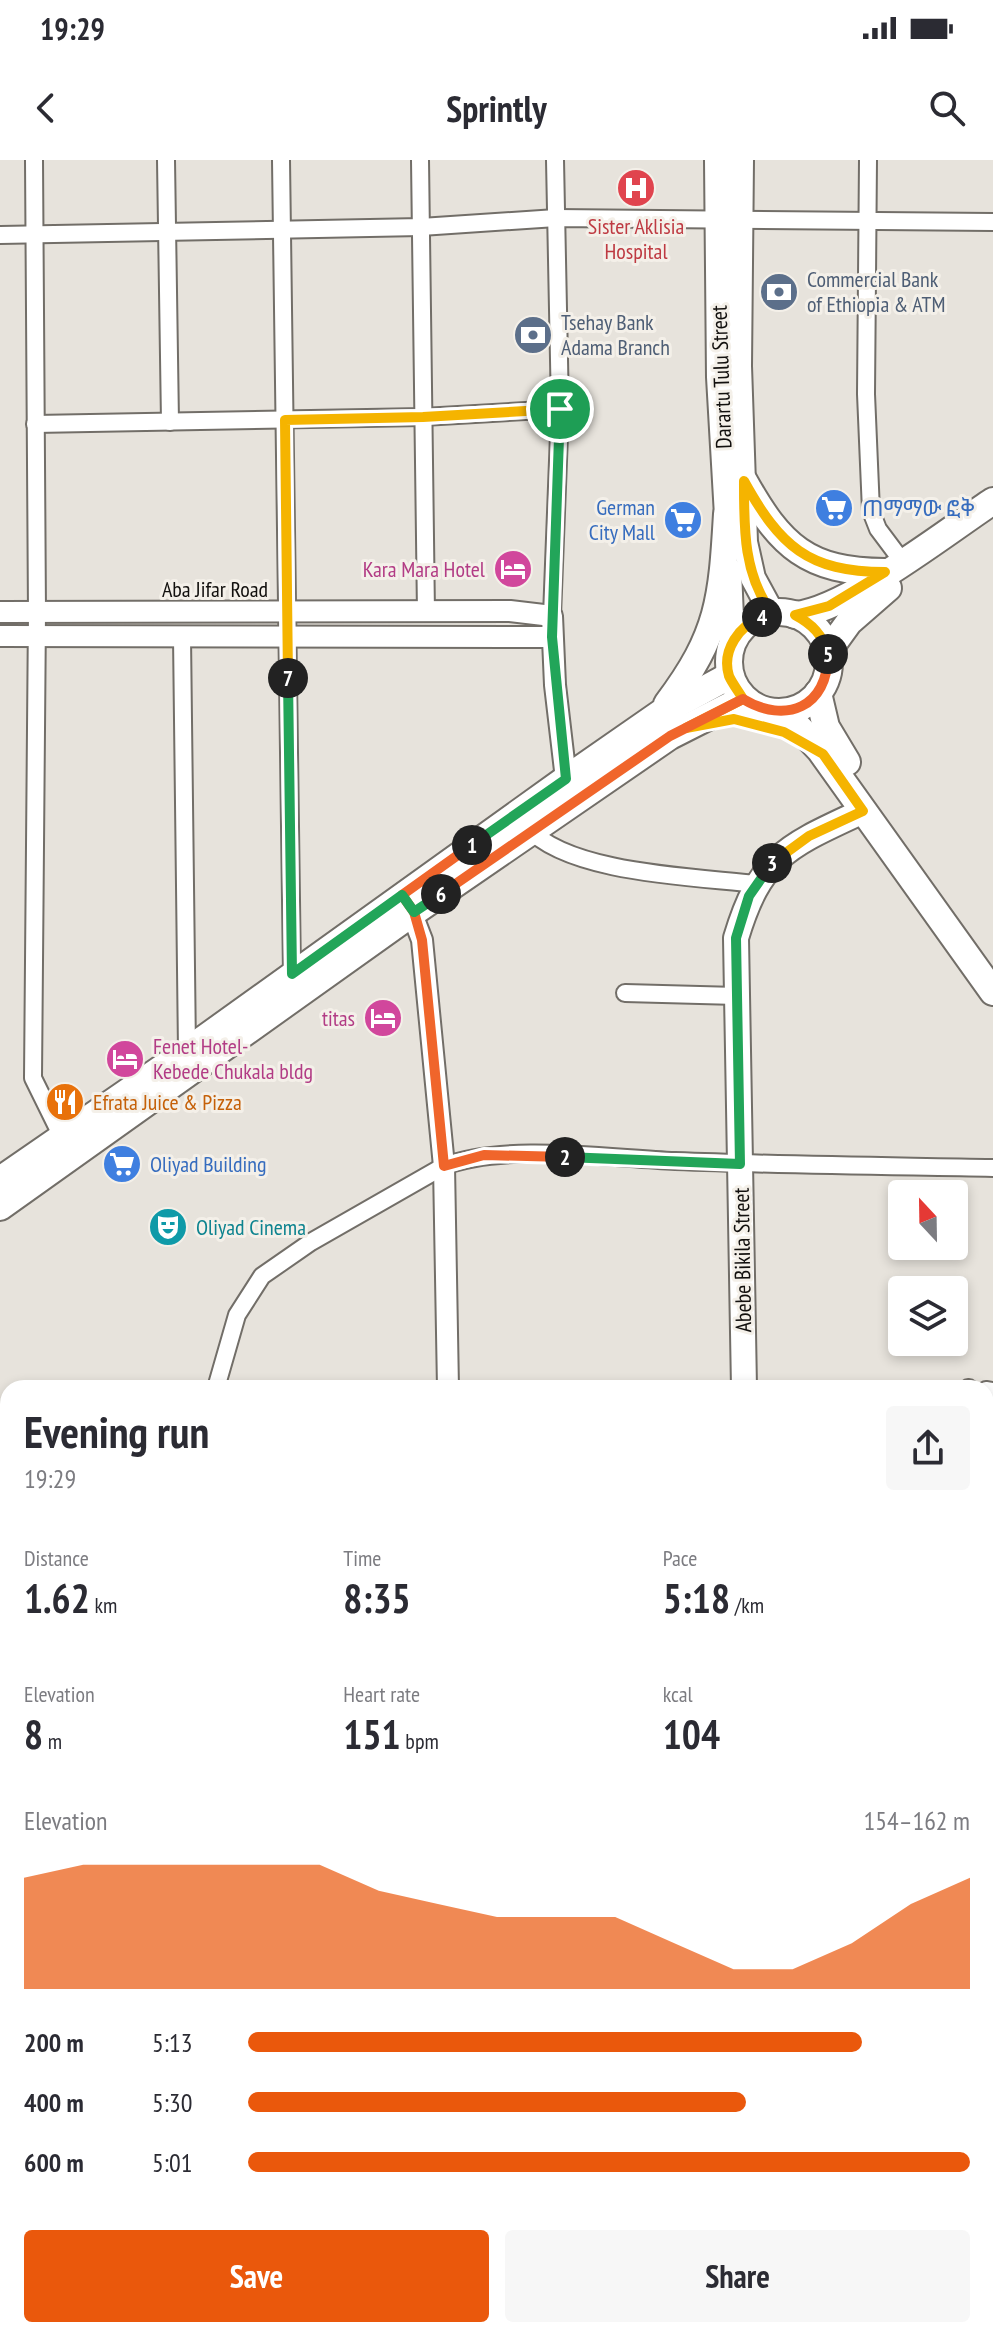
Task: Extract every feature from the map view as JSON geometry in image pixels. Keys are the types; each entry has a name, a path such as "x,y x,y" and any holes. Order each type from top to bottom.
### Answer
{"main road":[{"name":"Darartu Tulu Street","path":"717,160 730,221 745,542 753,578 784,614"},
{"name":"Darartu Tulu Street","path":"732,642 719,377 730,221 741,160"},
{"path":"744,481 767,523 793,549 824,565 850,572 894,566"},
{"path":"784,614 810,623 828,651 828,673 818,693 803,706 784,712 762,710 743,699 729,676 732,642 749,622 784,614 829,606 993,501"},
{"path":"661,713 690,674 716,620 722,586 727,514"},
{"path":"828,651 865,605 993,520"},
{"path":"830,751 839,670 865,605"},
{"path":"524,823 566,779 661,713 729,676"},
{"path":"818,693 830,751 863,811 886,829 993,961"},
{"path":"0,1180 67,1146 524,823 686,728 743,699"},
{"path":"784,712 830,751 886,829 993,992"},
{"path":"686,728 734,719 749,721 830,751"},
{"name":"Abebe Bikila Street","path":"744,1380 736,938 749,896 770,864 809,836 863,811"},
{"path":"0,1207 67,1146 187,1051 292,974 408,903"}],"street":[{"path":"34,160 37,613 33,1078 67,1146"},
{"path":"166,160 170,422"},
{"path":"281,160 292,974"},
{"path":"420,160 426,613"},
{"path":"555,160 560,409 552,626 566,779"},
{"path":"868,160 866,394 871,511 894,566"},
{"path":"0,235 421,227 556,218 993,222"},
{"path":"35,424 423,417 560,409"},
{"name":"Aba Jifar Road","path":"0,612 287,614 510,611 552,626"},
{"path":"0,636 288,638 552,626"},
{"path":"182,637 187,1051"},
{"path":"524,823 578,858 622,868 756,884"},
{"path":"408,903 422,940 444,1166 448,1380"},
{"path":"625,993 737,996"},
{"path":"218,1380 237,1315 262,1276 311,1242 444,1166 484,1155 740,1164 993,1168"}],"place":[{"name":"Sister Aklisia Hospital","path":"636,188"},
{"name":"Commercial Bank of Ethiopia & ATM","path":"779,292"},
{"name":"Tsehay Bank Adama Branch","path":"533,335"},
{"name":"ጠማማው ፎቅ","path":"834,508"},
{"name":"German City Mall","path":"683,520"},
{"name":"Kara Mara Hotel","path":"513,569"},
{"name":"titas","path":"383,1018"},
{"name":"Fenet Hotel- Kebede Chukala bldg","path":"125,1059"},
{"name":"Efrata Juice & Pizza","path":"65,1102"},
{"name":"Oliyad Building","path":"122,1164"},
{"name":"Oliyad Cinema","path":"168,1227"}],"route":[{"path":"560,409 423,417 285,420 292,974 402,895 414,912 670,736 743,699 762,710 784,712 803,706 818,693 828,673 828,651 810,623 795,615 812,613 829,606 885,572 850,572 824,565 793,549 767,523 744,481 745,542 753,578 772,613 749,622 732,642 728,660 729,676 743,699 686,728 734,719 768,725 784,732 823,754 863,811 809,836 770,864 749,896 736,938 740,1164 506,1154 463,1159 444,1166 422,940 414,912 402,895 566,779 552,637 560,409"}]}
